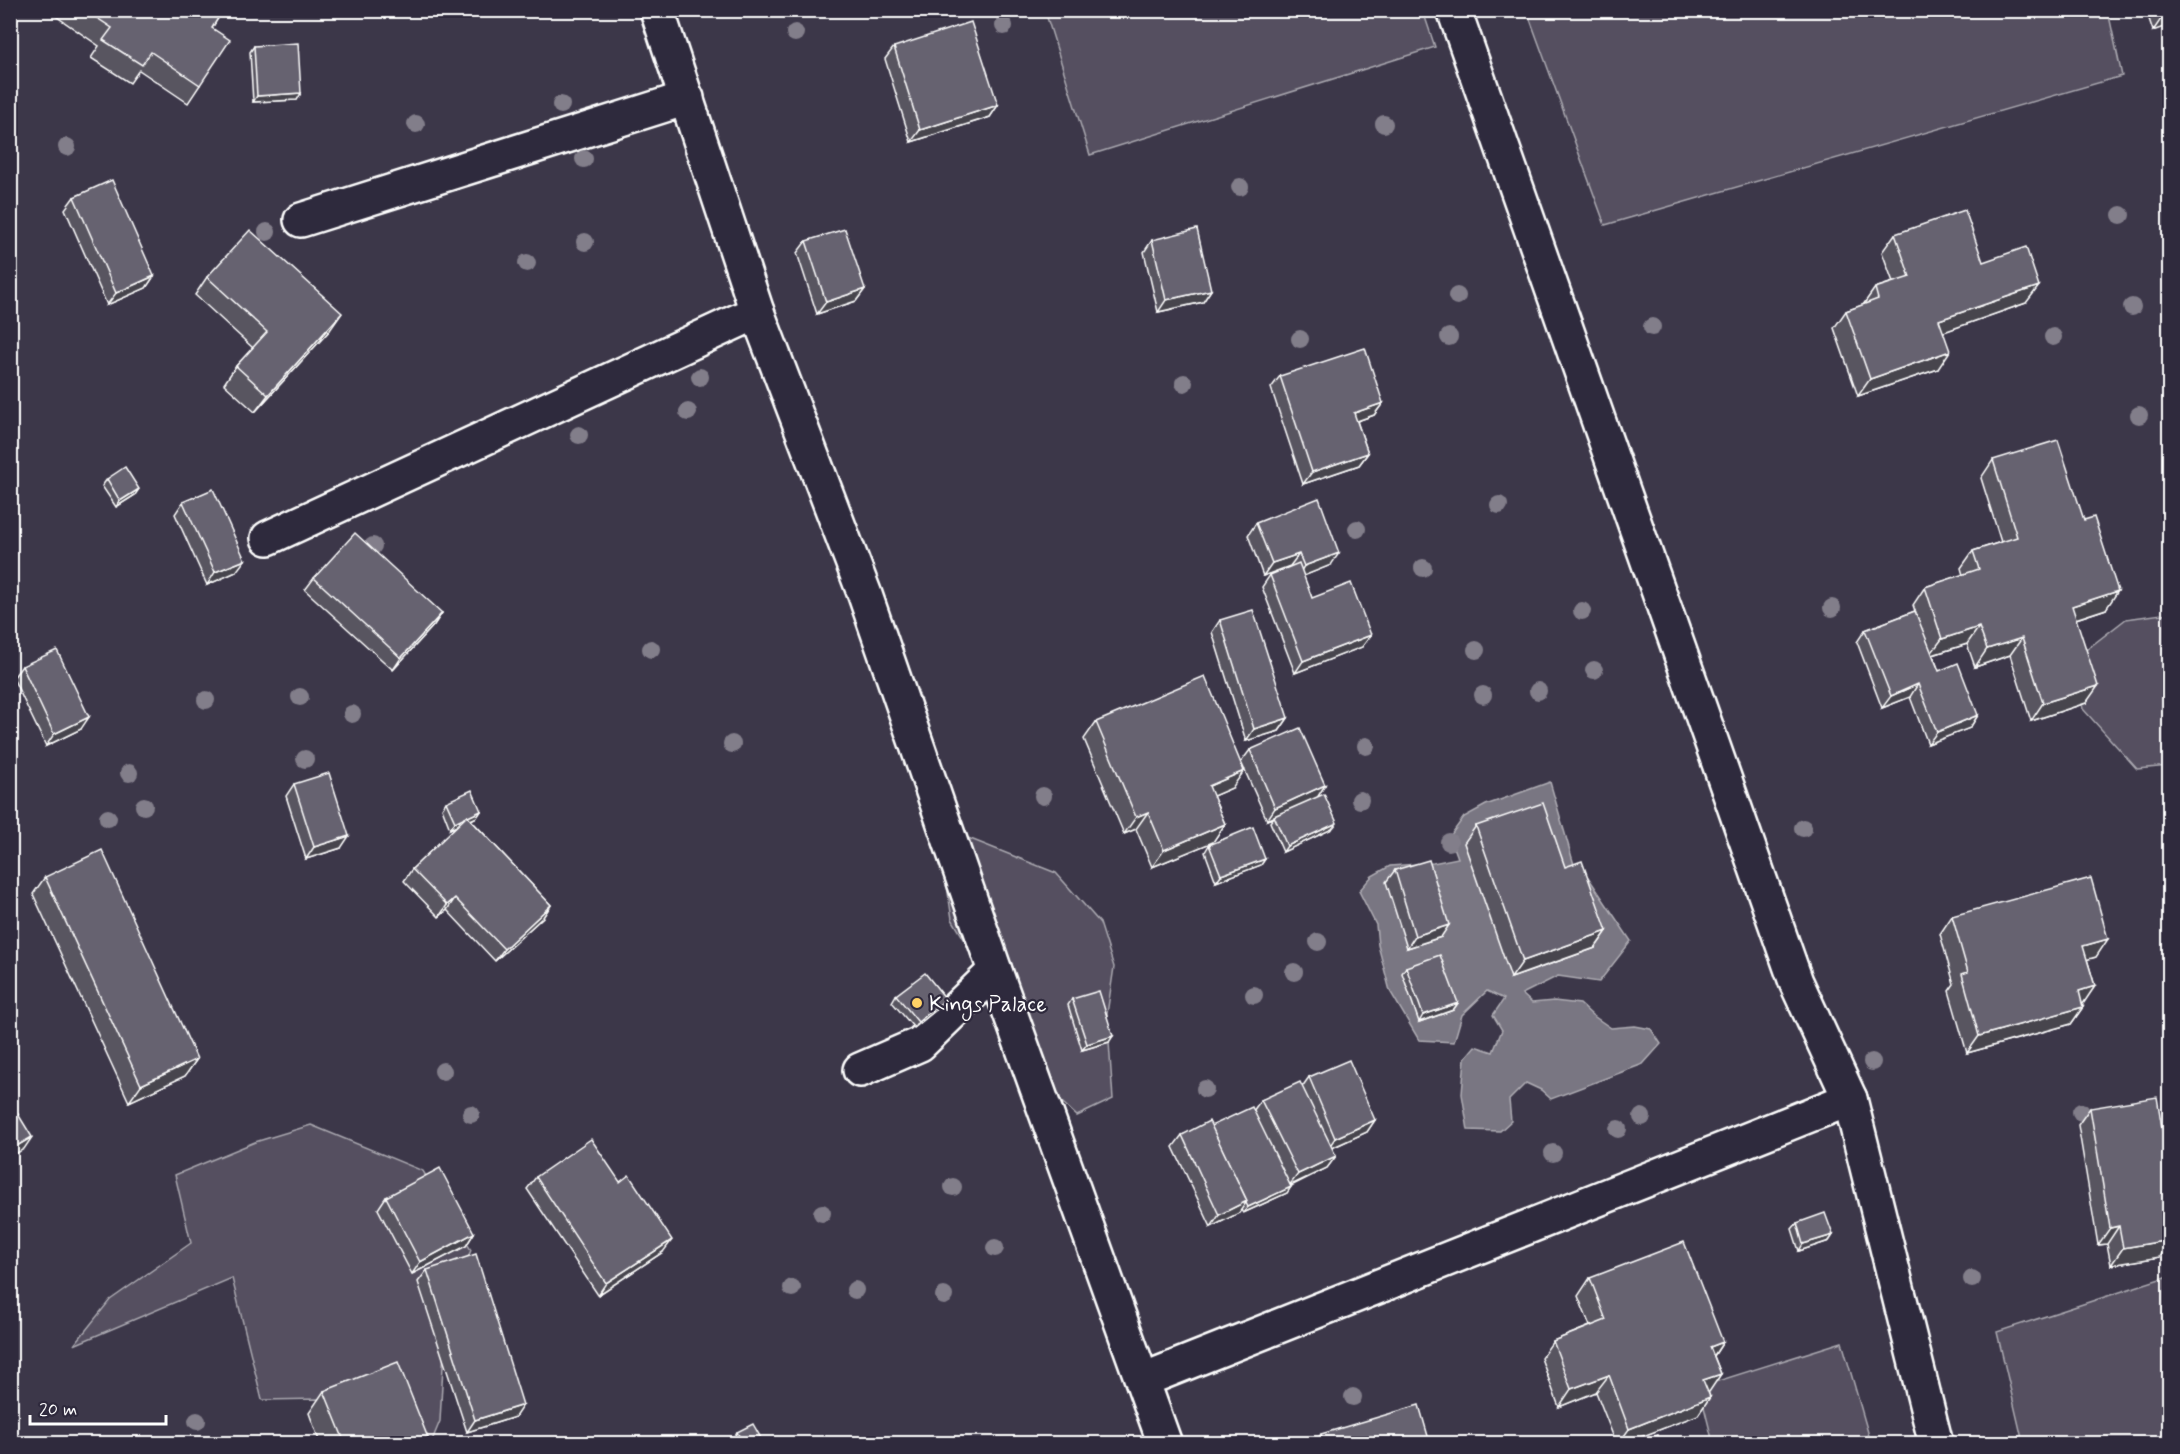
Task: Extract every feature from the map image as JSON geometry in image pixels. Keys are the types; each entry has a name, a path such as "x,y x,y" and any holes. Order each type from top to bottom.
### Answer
{"street":[{"path":"657,10 757,312 865,595 995,971 1165,1443"},
{"path":"1454,10 1796,982 1850,1099 1936,1443"},
{"path":"301,220 687,98"},
{"path":"268,538 757,312"},
{"path":"860,1070 920,1044 995,971"},
{"path":"1143,1380 1850,1099"}],"shaded area":[{"path":"1045,11 1423,11 1435,47 1090,155"},
{"path":"1527,11 2108,11 2122,76 1605,225"},
{"path":"2169,613 2169,766 2137,769 2083,709 2073,660 2126,619"},
{"path":"1550,782 1577,875 1588,877 1631,941 1599,982 1558,976 1522,994 1532,1003 1554,1001 1580,1004 1611,1028 1635,1026 1651,1029 1661,1044 1643,1064 1551,1099 1541,1090 1526,1083 1509,1100 1511,1121 1500,1131 1468,1130 1462,1094 1465,1058 1475,1046 1493,1052 1502,1030 1493,1015 1504,999 1487,991 1462,1015 1454,1042 1419,1040 1390,991 1378,945 1376,925 1359,891 1372,876 1390,866 1433,863 1458,858 1450,836 1464,817 1486,805"},
{"path":"958,834 1056,873 1100,923 1114,967 1107,1014 1113,1099 1077,1116 1027,1070 978,962 952,919 943,860"},
{"path":"311,1125 423,1171 471,1250 446,1311 440,1421 431,1443 363,1443 320,1399 262,1400 232,1278 74,1345 110,1300 191,1243 175,1175 255,1142"},
{"path":"2169,1276 2169,1443 2023,1443 1997,1332"},
{"path":"1842,1342 1871,1443 1713,1443 1699,1387"}],"building":[{"path":"85,10 223,10 212,28 230,40 200,85 151,52 142,65 103,40 112,28"},
{"path":"2159,10 2169,10 2169,16 2161,19"},
{"path":"971,22 998,105 920,130 894,47"},
{"path":"298,43 301,93 257,96 254,46"},
{"path":"112,180 154,276 116,293 74,197"},
{"path":"1965,210 1983,262 2026,247 2039,286 1939,320 1950,351 1870,379 1846,311 1878,299 1875,288 1910,277 1895,234"},
{"path":"845,229 865,289 826,302 806,241"},
{"path":"1197,229 1211,290 1166,300 1152,240"},
{"path":"250,230 342,313 268,395 236,366 267,332 207,277"},
{"path":"1365,348 1383,403 1354,413 1368,453 1312,472 1280,376"},
{"path":"2058,440 2084,520 2094,517 2118,591 2072,606 2098,686 2043,703 2022,638 1987,649 1979,627 1942,639 1925,587 1979,569 1973,551 2017,537 1993,460"},
{"path":"125,467 139,489 120,501 107,479"},
{"path":"213,489 245,560 215,572 183,502"},
{"path":"1319,498 1339,553 1304,566 1299,554 1272,563 1256,523"},
{"path":"355,533 442,613 401,658 314,578"},
{"path":"1299,563 1312,598 1351,583 1371,635 1303,661 1270,575"},
{"path":"1253,610 1288,718 1254,729 1220,620"},
{"path":"1915,611 1939,671 1958,663 1978,715 1937,732 1918,684 1891,696 1865,630"},
{"path":"57,650 89,717 54,734 22,666"},
{"path":"1205,676 1244,771 1209,786 1225,824 1164,850 1148,812 1136,817 1096,722"},
{"path":"1300,728 1325,785 1275,808 1250,750"},
{"path":"329,773 349,836 314,847 294,784"},
{"path":"472,790 481,811 455,822 446,802"},
{"path":"1324,794 1337,823 1287,846 1274,816"},
{"path":"1543,803 1565,867 1582,861 1607,931 1523,961 1476,826"},
{"path":"467,816 551,905 504,949 455,898 447,905 412,869"},
{"path":"1253,827 1265,859 1221,875 1209,845"},
{"path":"102,850 197,1059 141,1085 45,877"},
{"path":"1429,860 1449,925 1415,936 1395,870"},
{"path":"2091,878 2108,939 2083,946 2095,986 2079,991 2083,1007 1979,1036 1962,974 1968,972 1952,916"},
{"path":"1440,955 1458,1003 1423,1015 1406,967"},
{"name":"Kings Palace","path":"925,973 946,999 918,1022 896,995"},
{"path":"1099,991 1113,1036 1087,1044 1072,999"},
{"path":"1349,1060 1375,1120 1335,1138 1309,1077"},
{"path":"1300,1082 1336,1156 1298,1174 1261,1100"},
{"path":"2157,1097 2167,1158 2169,1157 2169,1210 2167,1210 2169,1240 2123,1248 2119,1226 2110,1228 2090,1108"},
{"path":"10,1101 32,1137 10,1150"},
{"path":"1252,1107 1291,1187 1248,1207 1211,1126"},
{"path":"1209,1121 1247,1201 1219,1215 1182,1135"},
{"path":"591,1139 620,1182 629,1175 672,1240 606,1283 536,1177"},
{"path":"440,1168 474,1233 420,1262 386,1197"},
{"path":"1825,1213 1833,1235 1803,1244 1797,1223"},
{"path":"1684,1242 1723,1342 1710,1347 1721,1374 1703,1380 1710,1397 1629,1429 1609,1375 1571,1389 1553,1341 1606,1320 1590,1278"},
{"path":"476,1254 523,1405 475,1420 427,1270"},
{"path":"398,1362 430,1443 345,1443 324,1391"},
{"path":"1419,1405 1430,1443 1324,1443 1321,1434"},
{"path":"753,1424 762,1440 756,1443 743,1443 737,1432"},
{"path":"1658,1435 1661,1443 1637,1443"}],"place":[{"name":"Kings Palace","path":"917,1003"}]}
